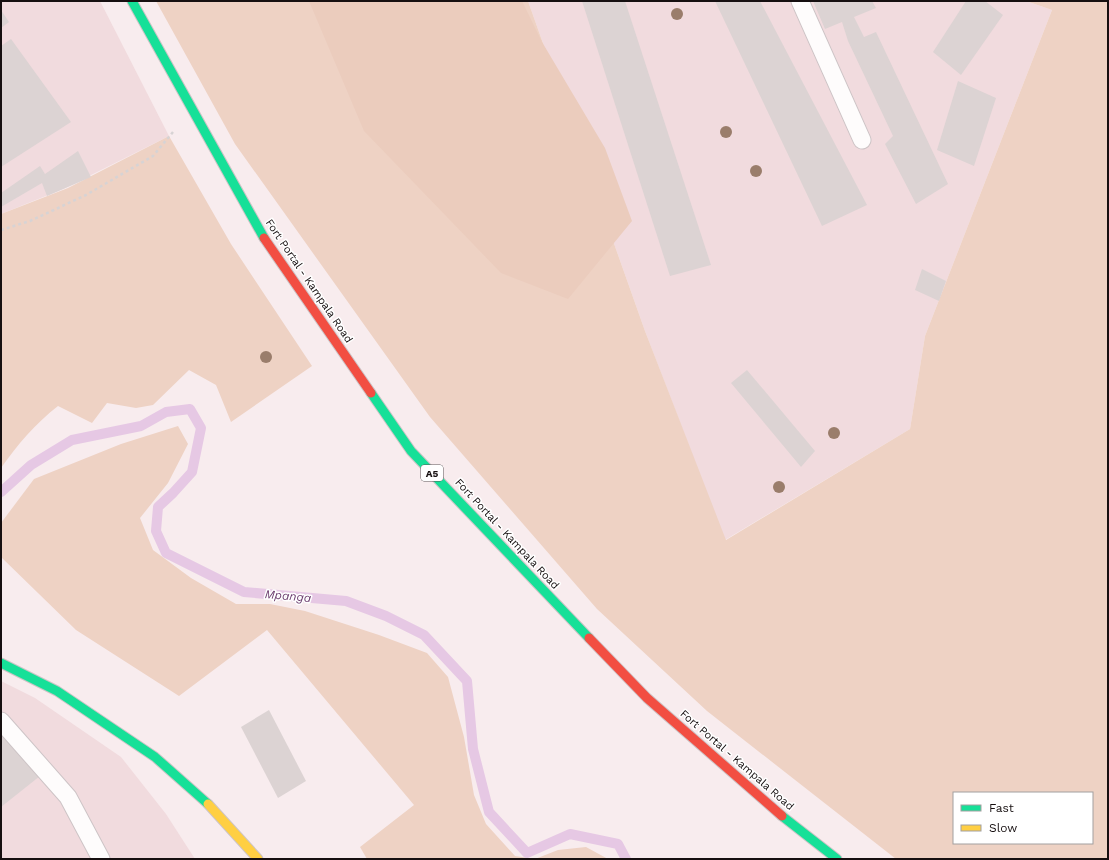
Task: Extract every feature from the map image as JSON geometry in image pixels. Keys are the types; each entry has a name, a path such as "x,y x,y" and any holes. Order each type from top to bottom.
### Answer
{"main road":[{"name":"Fort Portal - Kampala Road","path":"132,1 259,230 411,451 647,698 782,816 837,859"},
{"path":"1,663 57,691 155,757 206,802 258,859"}],"lane":[{"path":"800,1 862,140"},
{"path":"1,721 68,797 101,859"}],"path":[{"path":"1,230 30,221 86,194 153,156 191,108"}],"shaded area":[{"path":"1,1 100,1 169,136 63,189 1,214"},
{"path":"156,1 528,1 645,331 726,540 910,429 925,336 1052,10 1026,1 1108,1 1108,859 896,859 707,711 597,609 430,417 235,144"},
{"path":"309,1 522,1 542,42 605,148 632,221 568,299 501,273 364,131"},
{"path":"528,1 1026,1 1052,10 925,336 910,429 725,540 645,331"},
{"path":"169,136 231,244 312,366 231,422 216,385 189,370 153,405 136,408 107,403 92,423 58,406 27,435 1,468 1,214 68,188"},
{"path":"178,426 188,444 168,483 140,518 153,550 191,578 236,604 270,604 305,611 379,635 427,653 448,677 464,737 474,795 486,824 515,856 535,859 367,859 360,847 414,805 267,630 179,696 76,630 1,557 1,523 34,479 121,444"},
{"path":"1,681 35,698 121,757 166,814 195,859 1,859"},
{"path":"586,847 608,859 535,859 558,850"}],"building":[{"path":"582,1 625,1 711,265 670,276"},
{"path":"715,1 760,1 867,205 822,226"},
{"path":"813,1 872,1 876,8 854,17 864,37 876,32 948,184 916,204 885,144 893,136 848,41 842,22 825,29"},
{"path":"966,1 985,1 1003,15 961,75 933,52"},
{"path":"1,10 9,22 1,28"},
{"path":"11,39 71,122 1,167 1,46"},
{"path":"958,81 996,98 974,166 937,150"},
{"path":"78,151 91,177 47,196 42,183 1,207 1,193 40,166 45,174"},
{"path":"922,269 946,281 939,301 915,290"},
{"path":"747,370 815,451 801,467 731,383"},
{"path":"269,710 306,781 278,798 241,727"},
{"path":"1,728 40,776 1,807"}],"waterway":[{"name":"Mpanga","path":"1,492 31,465 72,440 141,426 166,412 190,409 201,428 192,472 158,507 156,531 166,553 244,592 346,601 386,616 424,635 467,681 473,749 489,812 527,853 570,834 618,844 626,859"}],"traffic: fast":[{"path":"132,1 264,238"},
{"path":"371,393 411,451 589,638"},
{"path":"1,663 57,691 155,757 208,804"},
{"path":"782,816 837,859"}],"traffic: slow":[{"path":"208,804 258,859"}],"traffic: jam":[{"path":"264,238 371,393"},
{"path":"589,638 647,698 782,816"}]}
